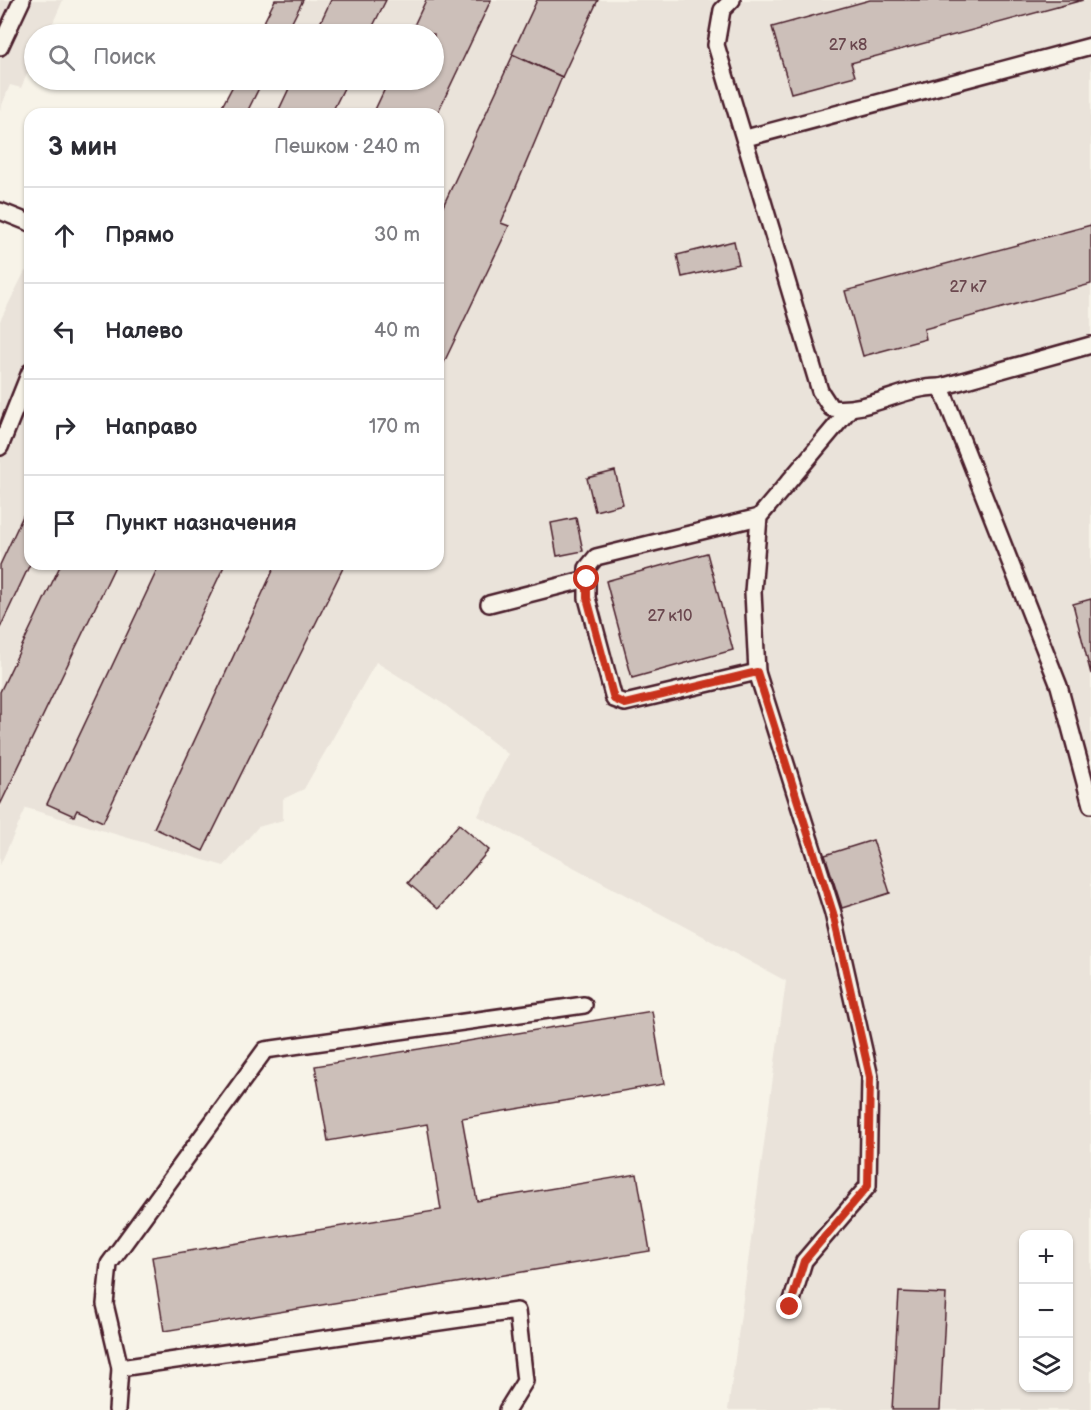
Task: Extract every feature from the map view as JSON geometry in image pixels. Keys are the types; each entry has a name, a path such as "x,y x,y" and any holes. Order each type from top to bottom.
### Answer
{"lane":[{"path":"0,47 22,0"},
{"path":"732,0 722,10 716,45 746,138 820,391 831,408 849,410 927,387 942,387 1091,345"},
{"path":"746,138 1091,46"},
{"path":"0,211 24,221"},
{"path":"0,447 24,387"},
{"path":"942,387 1059,686 1091,805"},
{"path":"790,1307 804,1261 868,1186 870,1077 833,913 757,672 753,592 759,517 849,410"},
{"path":"757,672 625,704 614,699 587,598 587,568 596,557 759,517"},
{"path":"489,604 587,579"},
{"path":"117,1410 120,1368 105,1304 109,1264 265,1050 584,1005"},
{"path":"120,1368 517,1311 525,1381 507,1410"}],"shaded area":[{"path":"0,0 63,0 52,24 24,24 24,81 21,88 10,85 0,110"},
{"path":"275,0 1091,0 1091,1410 728,1410 786,981 478,816 508,754 445,705 376,662 304,789 283,799 283,820 258,827 224,866 26,808 0,865 0,321 24,273 24,570 444,570 444,108 221,108 231,90 444,90 444,24 263,24"}],"building":[{"path":"275,0 303,0 291,24 263,24"},
{"path":"331,0 386,0 374,24 320,24"},
{"path":"426,0 491,0 440,108 376,108 384,90 444,90 444,24 415,24"},
{"path":"537,0 598,0 562,77 512,54"},
{"path":"870,0 1083,0 851,63 855,76 791,93 772,27"},
{"path":"513,55 562,77 501,223 509,226 444,362 444,204"},
{"path":"231,90 258,90 249,108 221,108"},
{"path":"288,90 343,90 334,108 280,108"},
{"path":"1091,225 1091,284 924,329 926,339 863,356 845,291"},
{"path":"734,241 739,264 682,277 677,255"},
{"path":"615,471 623,504 595,511 587,478"},
{"path":"24,514 24,570 27,570 0,628 0,565"},
{"path":"576,518 583,551 557,556 551,523"},
{"path":"707,553 733,650 632,678 606,581"},
{"path":"58,570 113,570 0,805 0,692"},
{"path":"157,570 222,570 103,822 77,810 74,816 47,804"},
{"path":"273,570 342,570 203,851 154,828"},
{"path":"1091,599 1091,674 1073,604"},
{"path":"459,824 489,850 438,909 408,883"},
{"path":"873,840 890,893 842,908 825,855"},
{"path":"652,1011 664,1084 462,1118 477,1201 637,1174 650,1251 164,1331 152,1257 441,1210 427,1124 328,1141 315,1066"},
{"path":"899,1292 946,1294 940,1410 892,1410"}],"route":[{"path":"587,579 587,598 614,699 625,704 757,672 833,913 870,1077 868,1186 804,1261 790,1307"}]}
